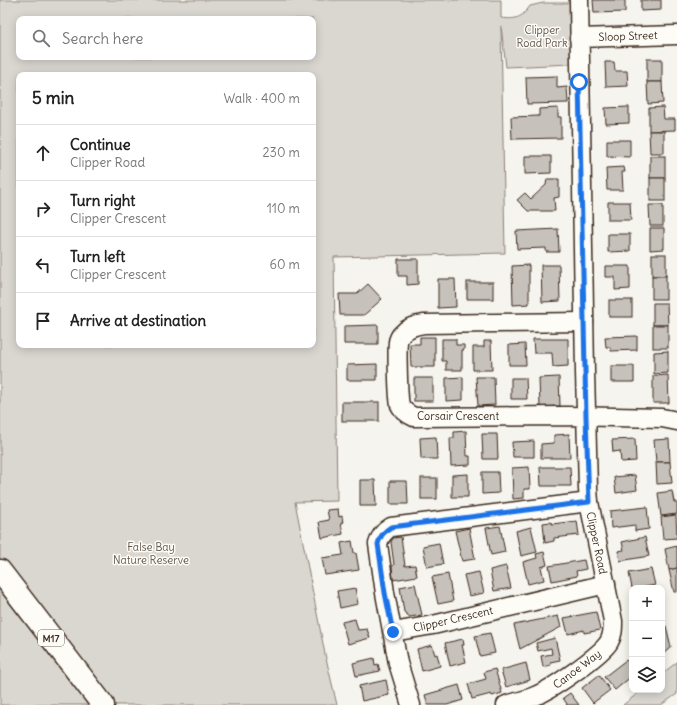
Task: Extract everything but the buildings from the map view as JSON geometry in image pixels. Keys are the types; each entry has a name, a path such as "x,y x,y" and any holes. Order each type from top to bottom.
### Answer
{"main road":[{"name":"M17","path":"0,571 103,705"}],"street":[{"name":"Clipper Road","path":"579,0 584,322 589,502 613,621 613,629"},
{"name":"Sloop Street","path":"579,38 677,35"},
{"name":"Corsair Crescent","path":"584,322 415,325 408,328 398,342 399,397 403,410 414,417 672,418"},
{"path":"411,705 398,663 385,593 378,544 384,531 391,527 589,502"},
{"name":"Clipper Crescent","path":"393,632 433,625 606,584"},
{"name":"Canoe Way","path":"506,705 547,691 564,680 604,648 612,636 613,629"}],"green space":[{"name":"False Bay Nature Reserve","path":"0,0 501,0 501,18 510,19 521,16 530,6 543,3 570,3 571,64 506,67 501,26 505,253 334,257 337,501 295,502 325,654 337,705 0,705"},
{"path":"677,662 677,694 661,705 623,705 638,693 665,693 665,672"}],"route":[{"path":"393,632 385,593 378,544 384,531 391,527 578,502 589,502 587,470 579,82"}],"park label":[{"name":"Clipper Road Park","path":"542,36"}]}
